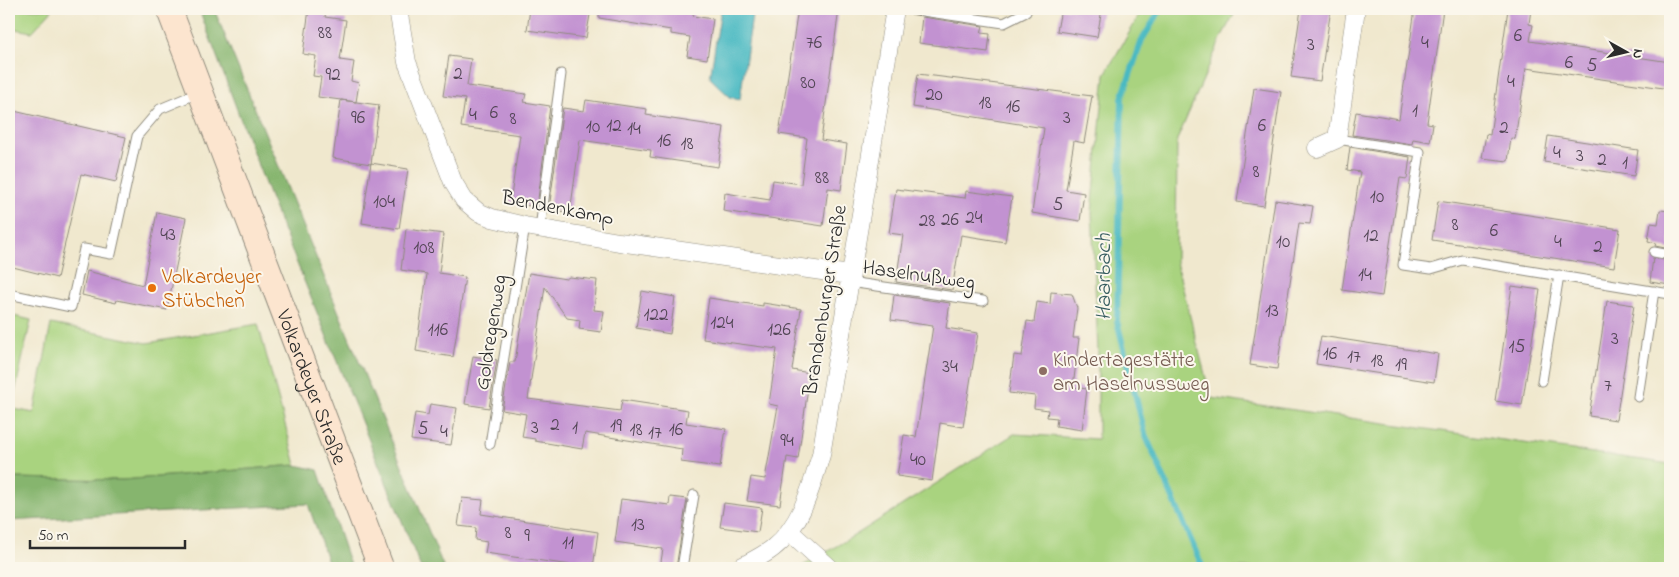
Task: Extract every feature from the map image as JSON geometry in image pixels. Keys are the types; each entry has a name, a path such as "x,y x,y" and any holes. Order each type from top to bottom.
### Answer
{"main road":[{"name":"Volkardeyer Straße","path":"169,9 381,568"}],"street":[{"name":"Bendenkamp","path":"398,9 406,62 453,182 464,200 478,212 532,227 850,278"},
{"name":"Brandenburger Straße","path":"739,568 773,547 789,531 806,502 822,455 895,9"},
{"path":"1317,148 1337,139 1356,9"},
{"path":"789,531 830,568"}],"lane":[{"path":"909,9 1004,23 1026,12"},
{"name":"Goldregenweg","path":"490,444 561,74"},
{"path":"9,294 71,307 84,249 111,254 137,136 160,109 200,92"},
{"path":"1337,139 1420,152 1403,265 1431,269 1462,260 1670,294"},
{"path":"1654,252 1670,255"},
{"path":"1542,381 1559,275"},
{"name":"Haselnußweg","path":"850,278 983,301"},
{"path":"1638,397 1654,291"},
{"path":"682,568 694,495"}],"green space":[{"path":"9,9 53,9 32,32 9,28"},
{"path":"199,9 214,9 444,568 421,568 270,197"},
{"path":"1143,9 1237,9 1222,36 1177,140 1176,262 1211,398 1670,464 1670,568 799,568 857,534 1014,434 1098,439 1098,352 1092,213 1105,74"},
{"path":"9,315 31,320 13,401 9,400"},
{"path":"51,324 147,343 258,324 296,465 123,480 9,478 9,408 34,413"},
{"path":"296,465 318,470 351,568 330,568 308,504 9,521 9,478 123,480"}],"water":[{"path":"721,9 753,9 740,99 730,97 710,78"}],"building":[{"path":"309,9 326,9 325,17 346,20 340,60 354,62 351,81 359,83 356,102 318,97 321,77 313,76 316,56 303,54"},
{"path":"530,9 591,9 586,38 527,30"},
{"path":"599,9 694,9 693,16 713,19 707,59 687,56 690,37 671,34 671,30 599,18"},
{"path":"798,9 839,9 821,140 847,144 841,190 828,188 823,226 723,211 725,193 770,200 773,180 801,184 807,138 779,134"},
{"path":"1061,9 1102,9 1097,37 1057,31"},
{"path":"1301,9 1331,9 1320,81 1291,77"},
{"path":"1415,9 1443,9 1427,123 1433,124 1430,142 1413,139 1412,144 1352,135 1356,112 1399,119"},
{"path":"1508,9 1531,9 1529,24 1533,25 1530,41 1670,62 1670,89 1526,68 1515,139 1511,138 1508,161 1482,158 1486,134 1490,135"},
{"path":"922,17 983,26 981,33 990,34 988,52 919,43"},
{"path":"449,56 471,59 467,86 526,94 524,102 550,106 537,207 510,203 520,135 461,127 465,99 443,96"},
{"path":"918,74 1092,96 1084,143 1074,141 1066,190 1084,193 1080,221 1032,213 1044,128 913,107"},
{"path":"1254,88 1281,92 1264,206 1237,202"},
{"path":"341,100 379,105 371,164 333,158"},
{"path":"586,100 647,109 646,115 724,127 718,167 650,157 651,150 580,140 570,213 549,209 563,108 584,111"},
{"path":"14,111 126,137 116,182 81,174 57,278 9,266 9,135"},
{"path":"1548,136 1638,150 1634,176 1544,162"},
{"path":"1350,147 1410,157 1407,179 1400,178 1382,296 1342,290 1360,172 1347,170"},
{"path":"371,163 408,169 399,229 362,223"},
{"path":"896,189 965,198 966,191 1012,197 1005,242 961,235 952,290 896,282 903,235 889,233"},
{"path":"1275,200 1313,206 1310,224 1299,223 1277,369 1250,365"},
{"path":"1438,201 1620,229 1614,267 1432,240"},
{"path":"1660,210 1670,211 1670,249 1655,246 1656,243 1648,241 1651,223 1658,224"},
{"path":"157,212 186,218 167,310 117,300 116,303 82,295 87,271 143,285"},
{"path":"406,229 444,234 439,273 465,277 453,357 416,351 427,274 401,270"},
{"path":"1653,258 1670,261 1670,285 1650,282"},
{"path":"529,273 566,279 569,277 597,280 594,310 604,311 601,332 579,329 580,320 567,318 545,287 528,399 620,411 622,400 688,410 686,423 726,429 720,467 681,462 682,449 585,433 582,449 522,437 526,414 502,410 510,362 515,362"},
{"path":"1512,286 1540,290 1522,405 1495,401"},
{"path":"642,291 675,297 670,334 636,328"},
{"name":"Kindertagestätte am Haselnussweg","path":"1051,292 1072,294 1077,308 1073,338 1079,338 1073,387 1087,389 1082,430 1056,426 1057,418 1047,417 1048,410 1034,408 1035,396 1009,393 1014,355 1022,356 1027,321 1034,322 1037,302 1050,304"},
{"path":"894,295 950,303 946,328 978,333 963,427 940,423 932,481 897,476 904,435 916,437 933,326 891,320"},
{"path":"709,298 763,306 763,303 801,309 792,370 810,373 798,459 787,457 780,505 747,501 751,477 765,479 778,406 769,404 777,349 703,339"},
{"path":"1607,301 1634,305 1616,420 1589,416"},
{"path":"1321,336 1438,354 1434,382 1316,364"},
{"path":"473,356 497,360 489,408 465,404"},
{"path":"430,404 457,408 451,445 411,440 415,413 428,415"},
{"path":"670,497 687,499 676,568 660,568 663,549 615,542 621,499 669,505"},
{"path":"462,498 483,500 481,514 598,532 593,568 485,553 487,542 475,540 476,528 458,526"},
{"path":"724,503 762,508 758,532 720,527"}],"waterway":[{"name":"Haarbach","path":"1161,9 1142,40 1122,98 1117,321 1145,434 1203,568"}],"place":[{"name":"Volkardeyer Stübchen","path":"152,288"},
{"name":"Kindertagestätte am Haselnussweg","path":"1043,371"}]}
